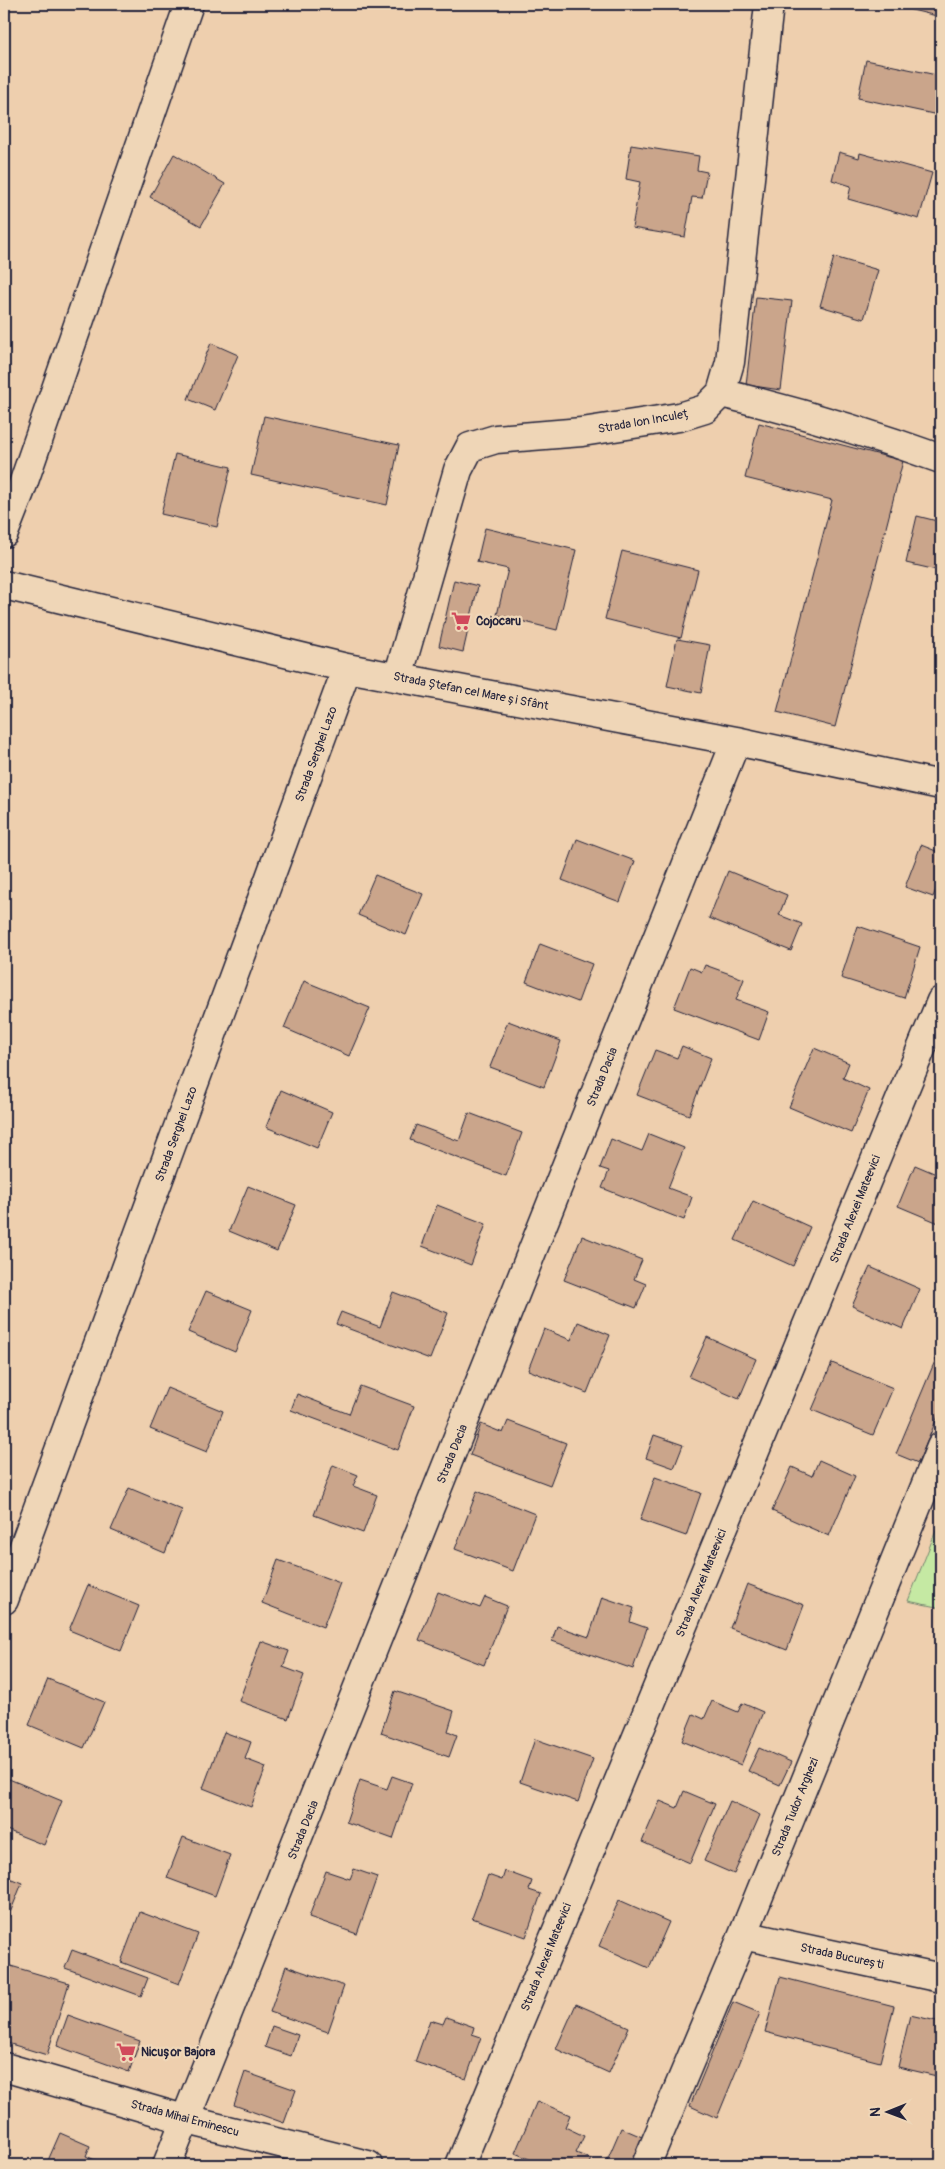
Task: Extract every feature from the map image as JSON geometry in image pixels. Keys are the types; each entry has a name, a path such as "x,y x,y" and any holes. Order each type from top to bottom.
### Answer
{"street":[{"path":"4,533 22,488 189,4"},
{"path":"769,4 730,362 721,393 776,406 860,431 941,459"},
{"name":"Strada Ion Inculeț","path":"398,677 458,470 470,447 496,438 582,432 679,417 705,409 721,393"},
{"name":"Strada Ștefan cel Mare și Sfânt","path":"4,585 348,668 736,741 941,785"},
{"name":"Strada Serghei Lazo","path":"4,1600 348,668"},
{"name":"Strada Dacia","path":"167,2165 187,2120 736,741"},
{"name":"Strada Alexei Mateevici","path":"460,2165 941,1001"},
{"name":"Strada Tudor Arghezi","path":"646,2165 743,1935 941,1447"},
{"name":"Strada București","path":"743,1935 907,1969 941,1978"},
{"name":"Strada Mihai Eminescu","path":"4,2066 187,2120 368,2165"}],"green space":[{"path":"941,1518 941,1608 908,1601"}],"building":[{"path":"887,4 941,4 941,17"},
{"path":"866,60 941,76 941,98 938,115 858,98"},
{"path":"631,145 699,156 697,170 707,172 702,198 692,197 685,237 632,228 640,182 626,179"},
{"path":"839,152 859,158 860,153 932,173 919,219 848,199 851,186 832,180"},
{"path":"174,154 225,184 201,226 150,197"},
{"path":"834,257 878,270 864,319 820,306"},
{"path":"756,297 792,301 781,390 746,385"},
{"path":"211,343 238,355 215,410 188,399"},
{"path":"264,416 399,445 387,505 251,475"},
{"path":"759,423 903,461 835,727 777,712 832,500 745,478"},
{"path":"175,454 231,467 217,527 161,514"},
{"path":"917,516 941,522 941,571 906,563"},
{"path":"485,528 576,550 557,630 497,615 508,569 477,562"},
{"path":"622,551 698,570 681,638 605,619"},
{"path":"454,580 478,586 463,652 439,646"},
{"path":"677,639 710,645 701,693 667,686"},
{"path":"577,839 635,861 620,902 562,880"},
{"path":"921,845 941,853 941,877 933,897 905,887"},
{"path":"728,871 787,895 779,915 802,924 791,951 709,918"},
{"path":"375,875 423,894 406,935 358,915"},
{"path":"858,926 920,947 904,998 841,978"},
{"path":"540,944 592,964 578,1002 526,982"},
{"path":"705,965 744,979 736,1000 769,1012 759,1040 674,1008 690,967 702,972"},
{"path":"304,981 370,1008 349,1056 284,1028"},
{"path":"508,1021 561,1041 544,1087 490,1067"},
{"path":"682,1046 711,1058 689,1115 637,1095 655,1050 677,1058"},
{"path":"814,1048 849,1063 843,1078 869,1090 851,1133 789,1107"},
{"path":"281,1090 332,1112 317,1148 266,1127"},
{"path":"469,1113 522,1133 506,1176 410,1140 416,1125 459,1141"},
{"path":"649,1134 684,1148 668,1188 692,1197 684,1220 602,1188 609,1171 600,1168 611,1139 642,1151"},
{"path":"915,1165 941,1176 941,1224 898,1206"},
{"path":"248,1186 296,1205 277,1251 229,1231"},
{"path":"753,1201 810,1227 793,1266 735,1240"},
{"path":"437,1205 486,1224 471,1265 422,1246"},
{"path":"582,1236 642,1260 634,1279 646,1284 636,1308 564,1280"},
{"path":"870,1267 920,1289 903,1329 852,1306"},
{"path":"206,1291 252,1310 235,1352 188,1332"},
{"path":"393,1292 448,1313 430,1359 336,1324 341,1312 380,1327"},
{"path":"578,1322 610,1335 587,1393 528,1370 544,1329 571,1340"},
{"path":"707,1337 756,1359 739,1399 689,1377"},
{"path":"940,1349 941,1409 918,1463 896,1454"},
{"path":"832,1363 893,1388 873,1435 812,1410"},
{"path":"360,1386 414,1406 398,1450 291,1410 297,1394 349,1414"},
{"path":"167,1388 223,1411 207,1452 150,1429"},
{"path":"508,1421 566,1443 550,1485 470,1455 481,1424 503,1433"},
{"path":"654,1435 683,1445 674,1468 646,1458"},
{"path":"819,1460 855,1476 829,1536 772,1511 792,1467 812,1476"},
{"path":"333,1465 358,1475 353,1486 377,1495 363,1533 314,1515"},
{"path":"655,1477 701,1493 686,1536 640,1520"},
{"path":"129,1488 182,1510 165,1553 111,1530"},
{"path":"477,1491 535,1514 513,1571 455,1549"},
{"path":"278,1560 340,1583 323,1627 262,1603"},
{"path":"747,1584 804,1605 787,1650 730,1628"},
{"path":"88,1585 139,1606 121,1651 69,1630"},
{"path":"438,1592 480,1608 485,1597 507,1606 484,1665 419,1640"},
{"path":"602,1597 634,1608 630,1622 647,1628 633,1669 552,1641 557,1626 589,1637"},
{"path":"261,1641 289,1651 283,1667 304,1675 288,1719 239,1701"},
{"path":"48,1679 104,1702 84,1748 29,1725"},
{"path":"395,1691 454,1711 448,1731 457,1735 449,1757 381,1733"},
{"path":"712,1701 738,1712 742,1703 763,1712 741,1765 682,1741 693,1714 704,1719"},
{"path":"224,1732 251,1742 245,1759 266,1767 251,1807 203,1788"},
{"path":"535,1739 593,1759 578,1802 520,1782"},
{"path":"759,1748 791,1762 780,1785 748,1771"},
{"path":"392,1776 412,1783 393,1839 346,1822 360,1780 387,1789"},
{"path":"9,1779 62,1801 44,1845 4,1829 4,1793"},
{"path":"684,1791 715,1804 690,1863 642,1842 660,1801 677,1808"},
{"path":"730,1801 760,1815 734,1874 704,1861"},
{"path":"183,1837 230,1855 215,1896 167,1878"},
{"path":"354,1869 377,1877 357,1934 309,1917 326,1871 350,1879"},
{"path":"505,1871 532,1881 529,1890 541,1894 526,1937 472,1918 488,1875 502,1880"},
{"path":"4,1876 22,1883 6,1923 4,1922"},
{"path":"619,1900 669,1922 649,1968 599,1946"},
{"path":"140,1912 198,1934 179,1984 121,1962"},
{"path":"72,1950 148,1978 141,1996 65,1968"},
{"path":"4,1964 69,1983 47,2055 4,2042"},
{"path":"286,1966 344,1986 328,2032 270,2012"},
{"path":"780,1977 894,2006 880,2062 765,2032"},
{"path":"733,2002 760,2013 717,2118 690,2106"},
{"path":"576,2004 629,2027 609,2073 556,2049"},
{"path":"68,2015 140,2041 129,2072 57,2046"},
{"path":"910,2015 941,2022 941,2077 898,2067"},
{"path":"446,2017 474,2027 472,2034 481,2037 466,2079 415,2062 430,2020 443,2024"},
{"path":"272,2026 298,2035 291,2056 265,2047"},
{"path":"245,2072 296,2090 284,2123 234,2105"},
{"path":"537,2101 570,2115 565,2127 584,2136 576,2153 591,2159 588,2165 543,2165 515,2153"},
{"path":"621,2128 642,2137 630,2165 605,2165"},
{"path":"60,2133 90,2146 86,2156 106,2165 46,2165"}],"place":[{"name":"Cojocaru","path":"461,621"},
{"name":"Nicușor Bajora","path":"126,2052"}]}
